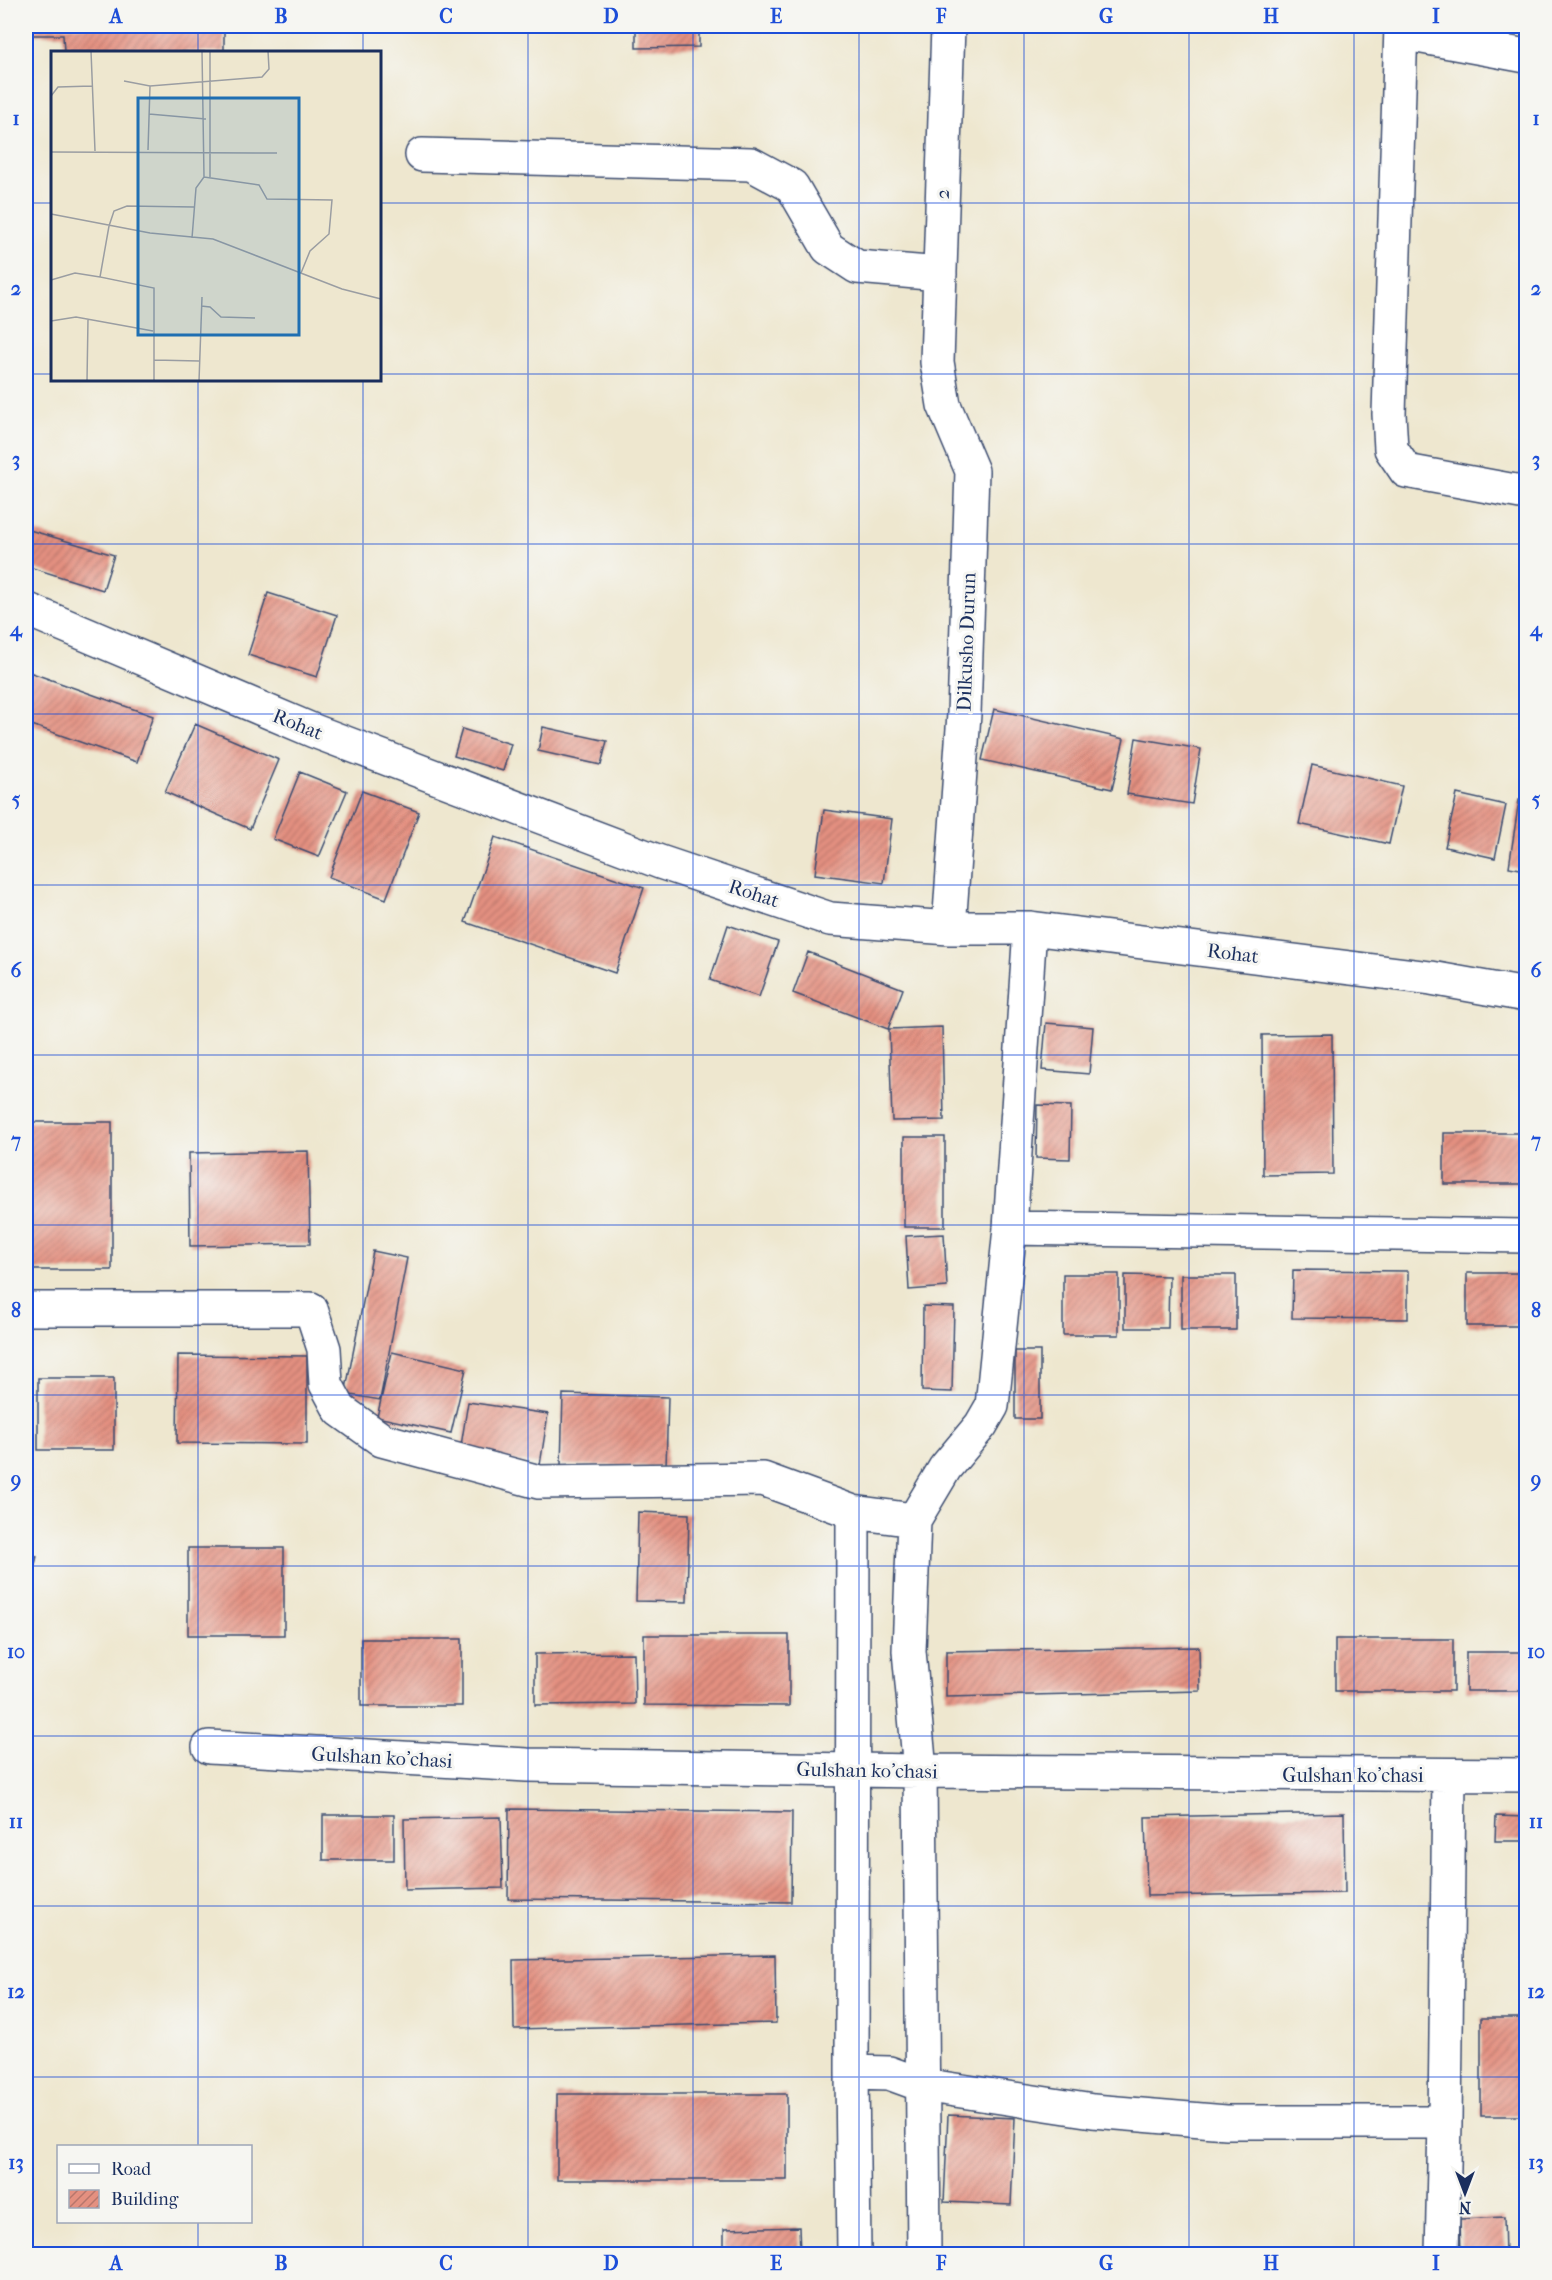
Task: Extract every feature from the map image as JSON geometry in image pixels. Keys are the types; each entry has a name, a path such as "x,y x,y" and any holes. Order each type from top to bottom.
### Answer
{"street":[{"name":"2","path":"936,362 948,26"},
{"path":"1527,56 1401,29 1389,414 1391,449 1406,471 1527,493"},
{"path":"422,155 751,164 792,186 828,248 856,267 940,274"},
{"name":"Dilkusho Durun","path":"936,362 944,405 972,471 964,714 949,928"},
{"name":"Rohat","path":"26,609 314,731 660,862 830,918 949,928 1030,928 1431,978 1527,995"},
{"path":"924,2254 920,1771 909,1651 914,1520 945,1468 981,1425 992,1406 1010,1228 1030,928"},
{"path":"1010,1228 1527,1236"},
{"path":"26,1309 311,1309 324,1349 326,1384 340,1410 382,1440 539,1482 764,1479 853,1512 914,1520"},
{"path":"853,1512 854,2254"},
{"name":"Gulshan ko'chasi","path":"209,1747 527,1765 920,1771 1527,1775"},
{"path":"1442,2254 1449,1776"},
{"path":"852,2072 889,2073 922,2085 1093,2111 1226,2122 1445,2122"}],"building":[{"path":"26,26 224,26 224,51 64,51 63,35 26,35"},
{"path":"636,26 699,26 699,47 636,48"},
{"path":"26,529 114,555 103,590 26,566"},
{"path":"268,593 337,615 317,677 248,655"},
{"path":"29,672 153,716 137,762 26,723 26,682"},
{"path":"994,709 1124,739 1112,789 982,760"},
{"path":"195,724 279,760 250,829 165,792"},
{"path":"543,727 607,741 601,765 538,751"},
{"path":"462,729 511,744 503,771 454,756"},
{"path":"1136,738 1201,749 1192,804 1127,794"},
{"path":"1312,765 1402,786 1389,844 1299,824"},
{"path":"300,772 347,791 319,857 273,839"},
{"path":"362,791 419,812 386,899 329,877"},
{"path":"1457,794 1506,805 1495,858 1445,847"},
{"path":"1519,800 1526,801 1526,870 1509,867"},
{"path":"824,810 892,819 884,883 815,874"},
{"path":"495,837 644,888 615,973 465,922"},
{"path":"728,925 778,942 759,997 710,980"},
{"path":"808,952 903,989 888,1029 793,993"},
{"path":"1046,1023 1093,1027 1089,1074 1042,1070"},
{"path":"942,1027 944,1120 892,1121 889,1029"},
{"path":"1332,1034 1333,1174 1263,1175 1262,1035"},
{"path":"1037,1105 1071,1106 1070,1159 1036,1158"},
{"path":"26,1122 112,1122 112,1270 26,1270"},
{"path":"1444,1133 1526,1133 1526,1184 1444,1184"},
{"path":"904,1137 945,1137 945,1227 904,1227"},
{"path":"308,1151 310,1244 190,1246 189,1153"},
{"path":"944,1234 947,1287 909,1290 906,1236"},
{"path":"373,1251 407,1258 380,1400 345,1394"},
{"path":"1293,1270 1408,1271 1408,1319 1292,1318"},
{"path":"1467,1273 1525,1273 1525,1326 1467,1326"},
{"path":"1063,1274 1119,1274 1119,1335 1063,1335"},
{"path":"1125,1275 1169,1276 1168,1328 1125,1328"},
{"path":"1181,1275 1236,1275 1236,1330 1181,1330"},
{"path":"923,1306 954,1307 952,1392 922,1391"},
{"path":"1015,1351 1040,1351 1040,1419 1015,1419"},
{"path":"392,1352 466,1369 451,1433 377,1417"},
{"path":"178,1355 307,1356 307,1444 177,1443"},
{"path":"38,1378 114,1378 114,1450 38,1450"},
{"path":"563,1394 668,1397 666,1467 561,1465"},
{"path":"468,1402 548,1414 540,1465 460,1452"},
{"path":"638,1512 689,1514 687,1602 636,1601"},
{"path":"188,1548 284,1548 284,1635 188,1635"},
{"path":"26,1553 37,1556 26,1601"},
{"path":"644,1635 789,1635 789,1706 644,1705"},
{"path":"361,1639 462,1639 462,1706 361,1706"},
{"path":"1335,1639 1453,1639 1453,1691 1335,1691"},
{"path":"1199,1647 1200,1691 946,1697 946,1651"},
{"path":"1466,1652 1526,1652 1526,1691 1466,1691"},
{"path":"634,1653 635,1704 535,1705 535,1654"},
{"path":"509,1809 792,1812 791,1902 508,1899"},
{"path":"1344,1813 1345,1893 1147,1896 1145,1817"},
{"path":"323,1815 394,1815 394,1860 323,1860"},
{"path":"1496,1816 1526,1817 1526,1841 1495,1841"},
{"path":"501,1817 503,1888 405,1890 404,1819"},
{"path":"775,1955 776,2023 514,2029 513,1960"},
{"path":"1481,2018 1526,2018 1526,2116 1481,2116"},
{"path":"557,2094 787,2094 787,2180 557,2180"},
{"path":"948,2115 1015,2118 1011,2205 944,2202"},
{"path":"1504,2217 1505,2254 1461,2254 1460,2219"},
{"path":"799,2227 800,2254 724,2254 724,2229"}]}
